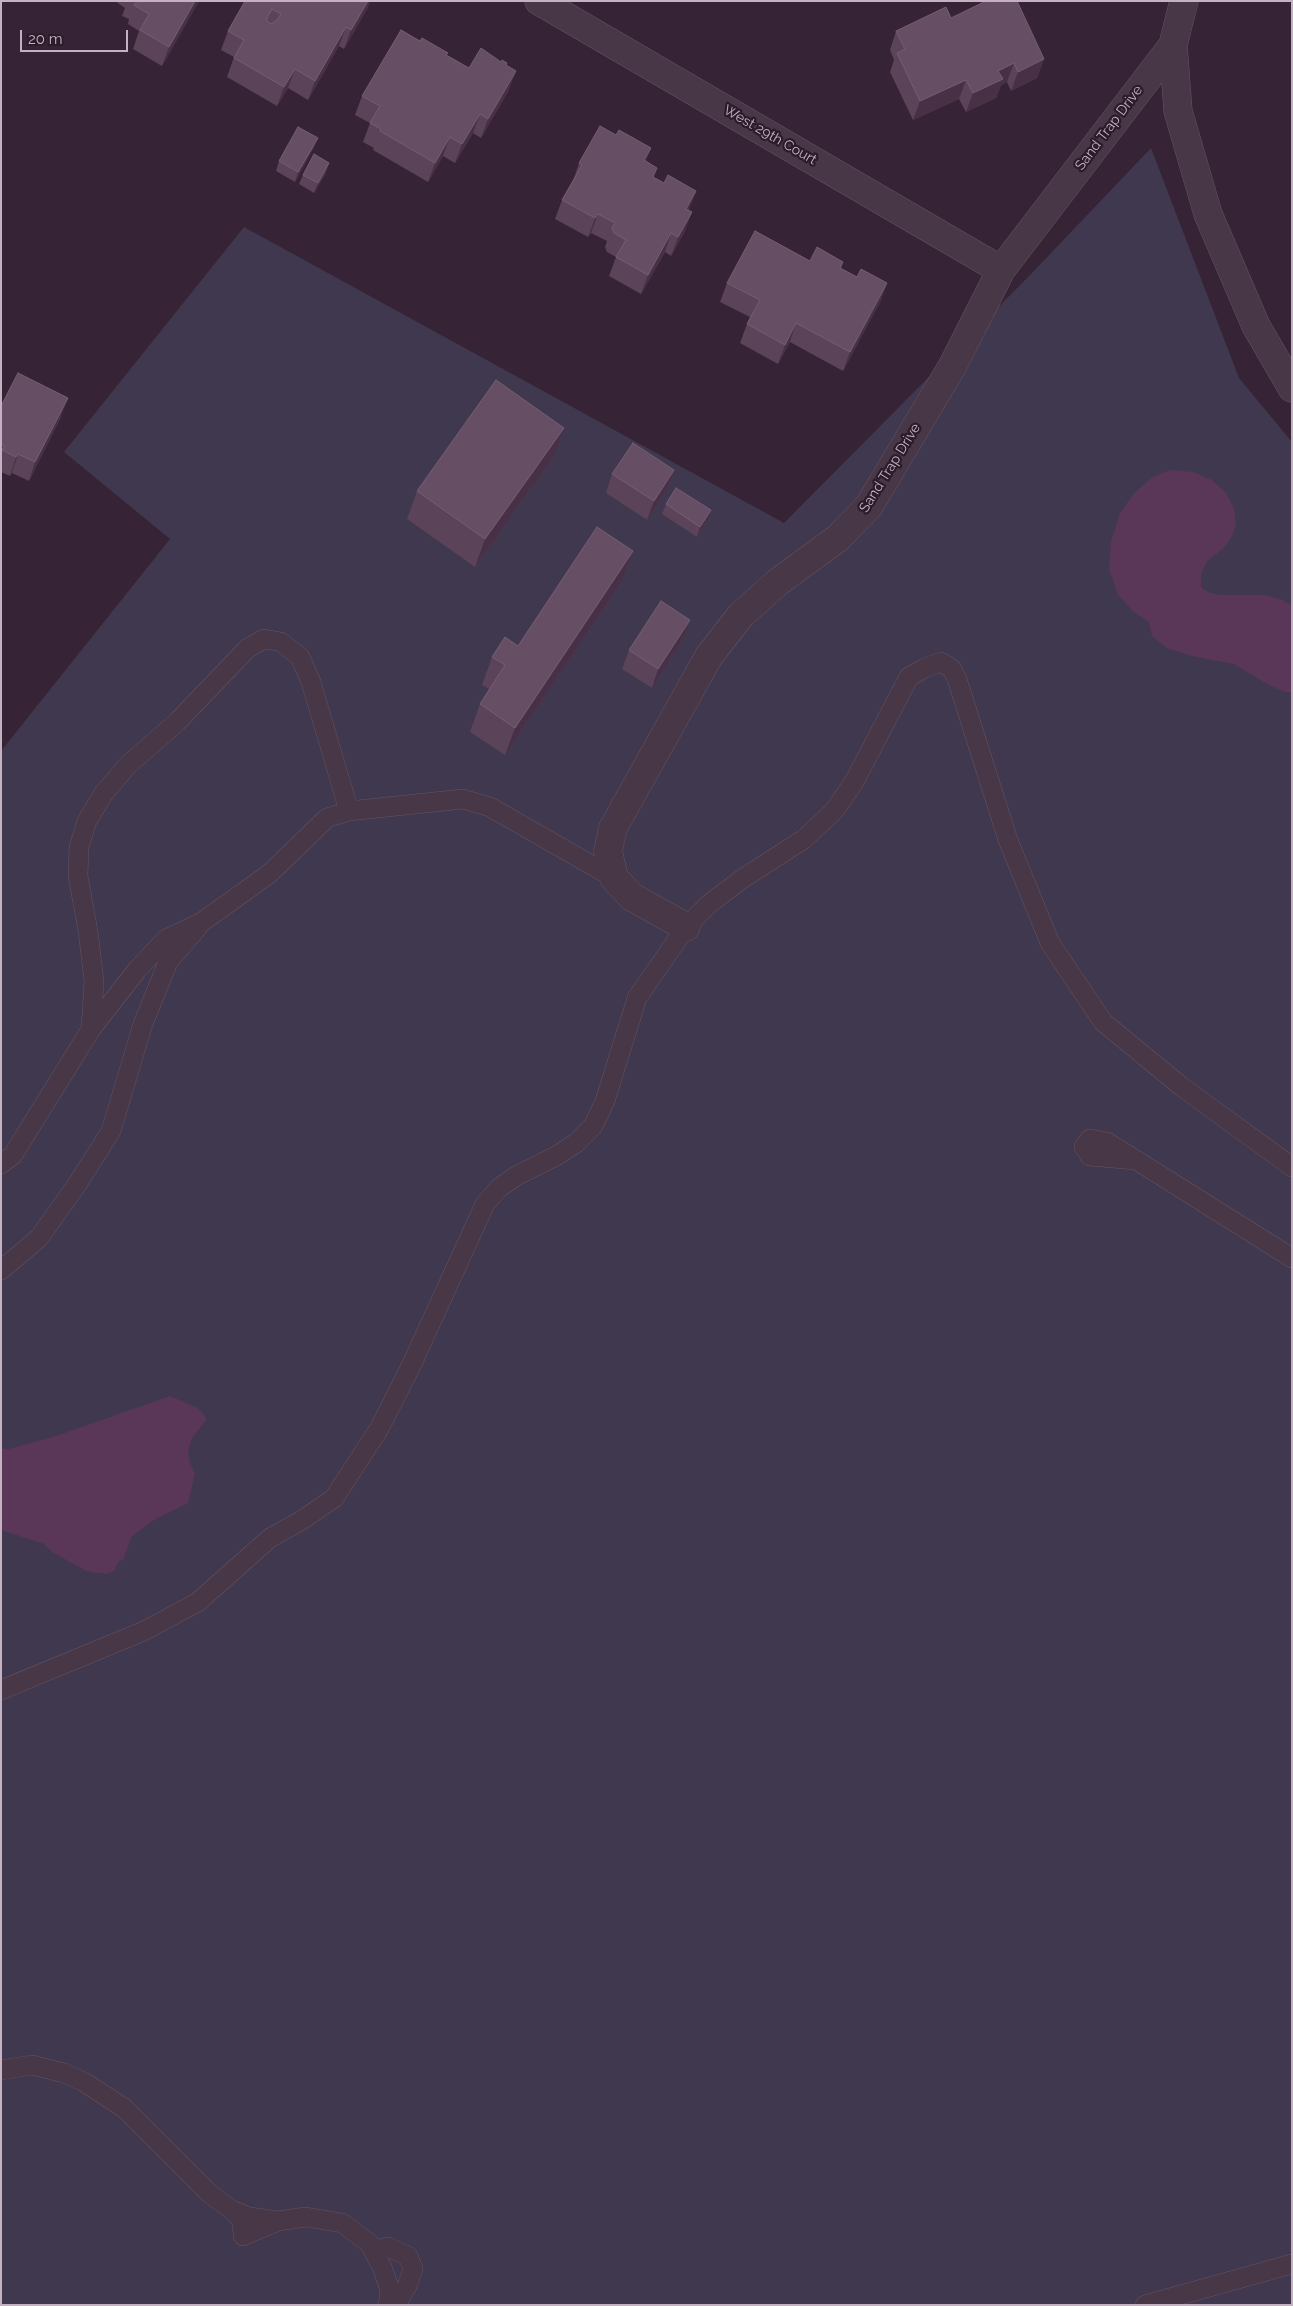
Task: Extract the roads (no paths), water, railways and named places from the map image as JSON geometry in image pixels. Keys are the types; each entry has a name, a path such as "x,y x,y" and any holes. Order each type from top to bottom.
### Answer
{"street":[{"name":"West 29th Court","path":"539,1 1001,270"},
{"path":"1184,1 1173,45 1178,110 1208,214 1256,326 1292,388"},
{"name":"Sand Trap Drive","path":"614,878 608,851 613,828 709,656 741,615 778,582 838,538 869,506 953,365 1001,270 1173,45"},
{"path":"614,878 632,897 686,927"}],"lane":[{"path":"91,1029 94,981 88,931 78,876 79,847 88,821 104,794 128,765 177,722 248,648 264,639 281,642 300,657 311,682 349,811"},
{"path":"1,1690 144,1631 198,1602 270,1538 302,1520 334,1498 379,1429 411,1366 485,1204 499,1188 516,1176 556,1156 576,1143 593,1126 605,1101 637,998 686,927 709,904 742,879 804,839 834,811 854,782 909,678 925,668 941,662 952,669 957,678 1008,840 1050,943 1103,1022 1182,1087 1292,1167"},
{"path":"1,1164 13,1155 91,1029 137,970 166,939 202,922 270,874 339,805 341,782"},
{"path":"327,818 349,811 463,799 490,807 614,878"},
{"path":"1,1270 39,1238 111,1132 143,1024 168,962 202,922"},
{"path":"1136,1160 1292,1258"},
{"path":"1,2070 32,2065 64,2073 84,2082 124,2108 210,2194 242,2220 242,2236 278,2221 306,2217 342,2223 369,2243 382,2266 390,2290 388,2305"},
{"path":"373,2250 388,2247 408,2256 413,2269 407,2286 396,2305"},
{"path":"1144,2305 1292,2264"}]}
